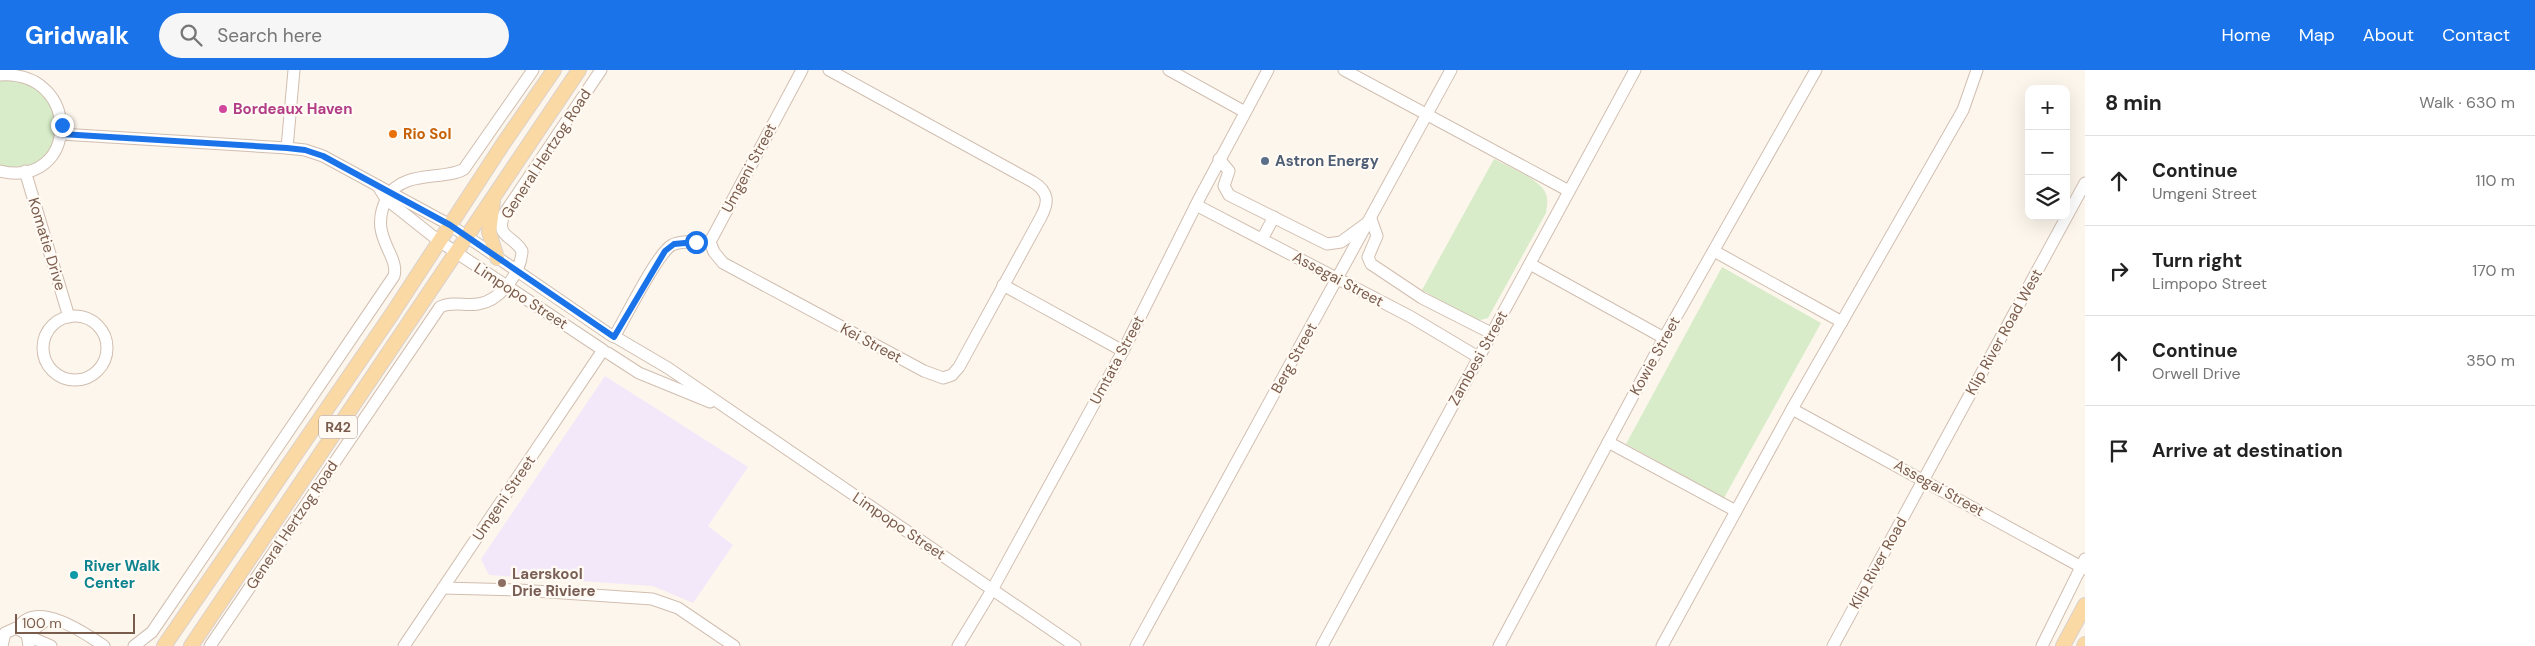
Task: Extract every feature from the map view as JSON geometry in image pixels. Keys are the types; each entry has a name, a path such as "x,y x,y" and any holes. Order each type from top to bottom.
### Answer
{"main road":[{"name":"R42","path":"164,646 392,314 554,70"},
{"name":"General Hertzog Road","path":"191,646 579,70"},
{"path":"494,195 489,229 497,258"},
{"path":"2063,646 2085,606"}],"street":[{"path":"287,148 294,70"},
{"path":"134,646 152,632 394,276 394,264 382,236 380,226 389,195 420,178 457,173 470,162 533,70"},
{"name":"General Hertzog Road","path":"210,646 440,307 445,305 483,303 506,287 517,270 522,251 504,234 502,224 504,214 601,70"},
{"name":"Umgeni Street","path":"710,242 802,70"},
{"name":"Kei Street","path":"710,242 714,252 723,263 940,378 952,375 959,367 1046,207 1047,198 1044,190 829,70"},
{"path":"1169,70 1245,112"},
{"name":"Umtata Street","path":"958,646 992,590 1122,351 1219,159 1268,70"},
{"path":"1344,70 1569,191"},
{"name":"Berg Street","path":"1136,646 1451,70"},
{"name":"Zambesi Street","path":"1322,646 1635,70"},
{"name":"Kowie Street","path":"1499,646 1664,338 1816,70"},
{"path":"1662,646 1792,409 1963,110 1977,70"},
{"path":"0,75 19,72 36,79 50,91 59,107 61,134 48,158 25,171 0,171"},
{"path":"61,134 305,150 323,156 378,186 389,195"},
{"name":"Assegai Street","path":"1219,159 1228,168 1224,186 1229,195 1331,244 1341,242 1370,220 1376,236 1369,255 1369,262 1422,298 1491,333"},
{"name":"Komatie Drive","path":"25,171 69,317"},
{"name":"Klip River Road West","path":"1923,480 2085,183"},
{"name":"Limpopo Street","path":"389,195 450,225 614,337 668,368 1075,646"},
{"name":"Limpopo Street","path":"389,195 439,241 605,352 639,373 723,406"},
{"name":"Assegai Street","path":"1196,205 1411,317 1478,357"},
{"path":"1262,239 1274,216"},
{"path":"614,337 659,259 669,246 678,243 710,242"},
{"path":"1714,251 1842,322"},
{"path":"1530,264 1664,338"},
{"path":"1003,285 1122,351"},
{"path":"1411,317 1422,298"},
{"path":"69,317 90,320 104,335 106,345 104,360 95,373 75,380 56,374 44,357 43,346 48,332 59,320 69,317"},
{"name":"Umgeni Street","path":"404,646 605,352 602,341 614,337"},
{"name":"Assegai Street","path":"1792,409 2083,564"},
{"path":"1608,442 1736,512"},
{"name":"Klip River Road","path":"1833,646 1923,480"},
{"path":"2042,646 2083,564"},
{"path":"443,588 519,590 652,599 678,608 734,646"},
{"path":"26,636 48,619 68,624 104,646"},
{"path":"2,638 9,630 51,646"}],"shaded area":[{"path":"605,376 748,467 708,526 733,545 693,603 653,586 489,575 481,559"}],"green space":[{"path":"15,77 53,98 58,142 37,165 0,168 0,80"},
{"path":"1494,159 1528,177 1540,186 1547,196 1547,207 1546,213 1488,318 1476,321 1422,290"},
{"path":"1722,267 1821,323 1724,498 1626,444"}],"place":[{"name":"Bordeaux Haven","path":"223,109"},
{"name":"Rio Sol","path":"393,134"},
{"name":"Astron Energy","path":"1265,161"},
{"name":"River Walk Center","path":"74,575"},
{"name":"Laerskool Drie Riviere","path":"502,583"}],"route":[{"path":"62,125 61,134 287,148 305,150 323,156 378,186 391,191 450,225 614,337 659,259 669,246 685,242 696,242"}]}
